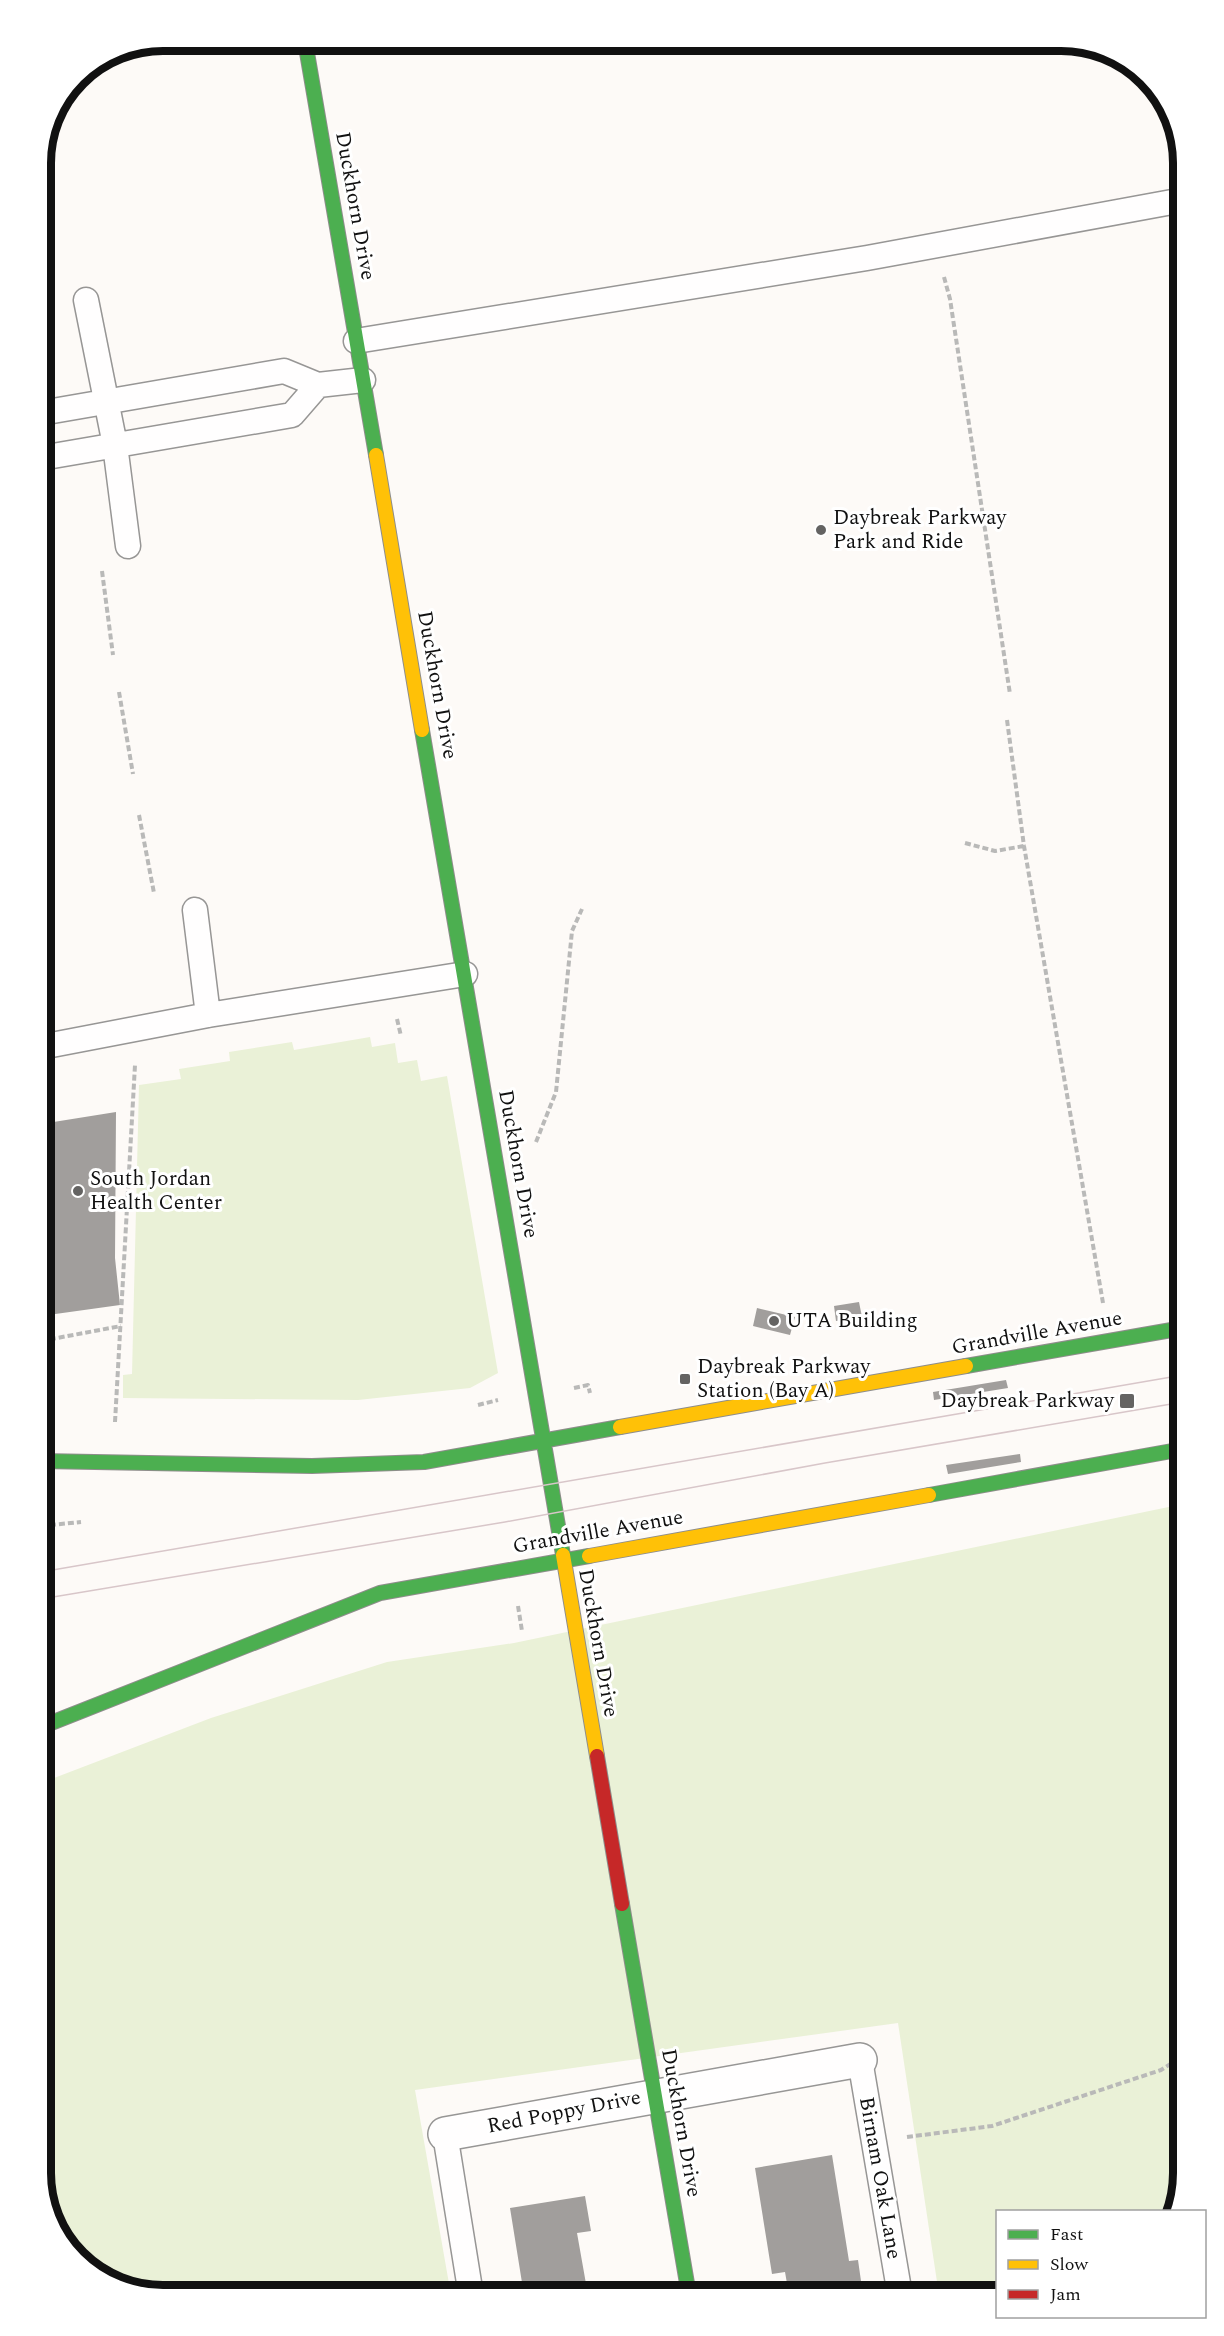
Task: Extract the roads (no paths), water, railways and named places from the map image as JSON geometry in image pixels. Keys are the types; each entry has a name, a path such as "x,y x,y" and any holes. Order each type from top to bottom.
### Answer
{"street":[{"name":"Duckhorn Drive","path":"307,51 465,974 562,1560 572,1604 687,2285"},
{"name":"Grandville Avenue","path":"51,1461 374,1466 424,1462 544,1443 1173,1330"},
{"name":"Grandville Avenue","path":"51,1723 380,1593 1173,1451"},
{"name":"Red Poppy Drive","path":"445,2134 860,2060"}],"lane":[{"path":"356,341 867,258 1173,202"},
{"path":"86,300 115,445 128,546"},
{"path":"51,411 284,371 318,385 363,380"},
{"path":"51,456 292,415 318,385"},
{"path":"195,910 208,1015"},
{"path":"51,1045 208,1015 465,974"},
{"name":"Birnam Oak Lane","path":"860,2060 898,2285"},
{"path":"445,2134 469,2285"}],"tram line":[{"path":"51,1570 1173,1377"},
{"path":"51,1597 505,1522 825,1463 1173,1404"}],"place":[{"name":"Daybreak Parkway Park and Ride","path":"821,530"},
{"name":"South Jordan Health Center","path":"78,1191"},
{"name":"UTA Building","path":"774,1321"},
{"name":"Daybreak Parkway Station (Bay A)","path":"685,1379"},
{"name":"Daybreak Parkway","path":"1127,1401"}]}
